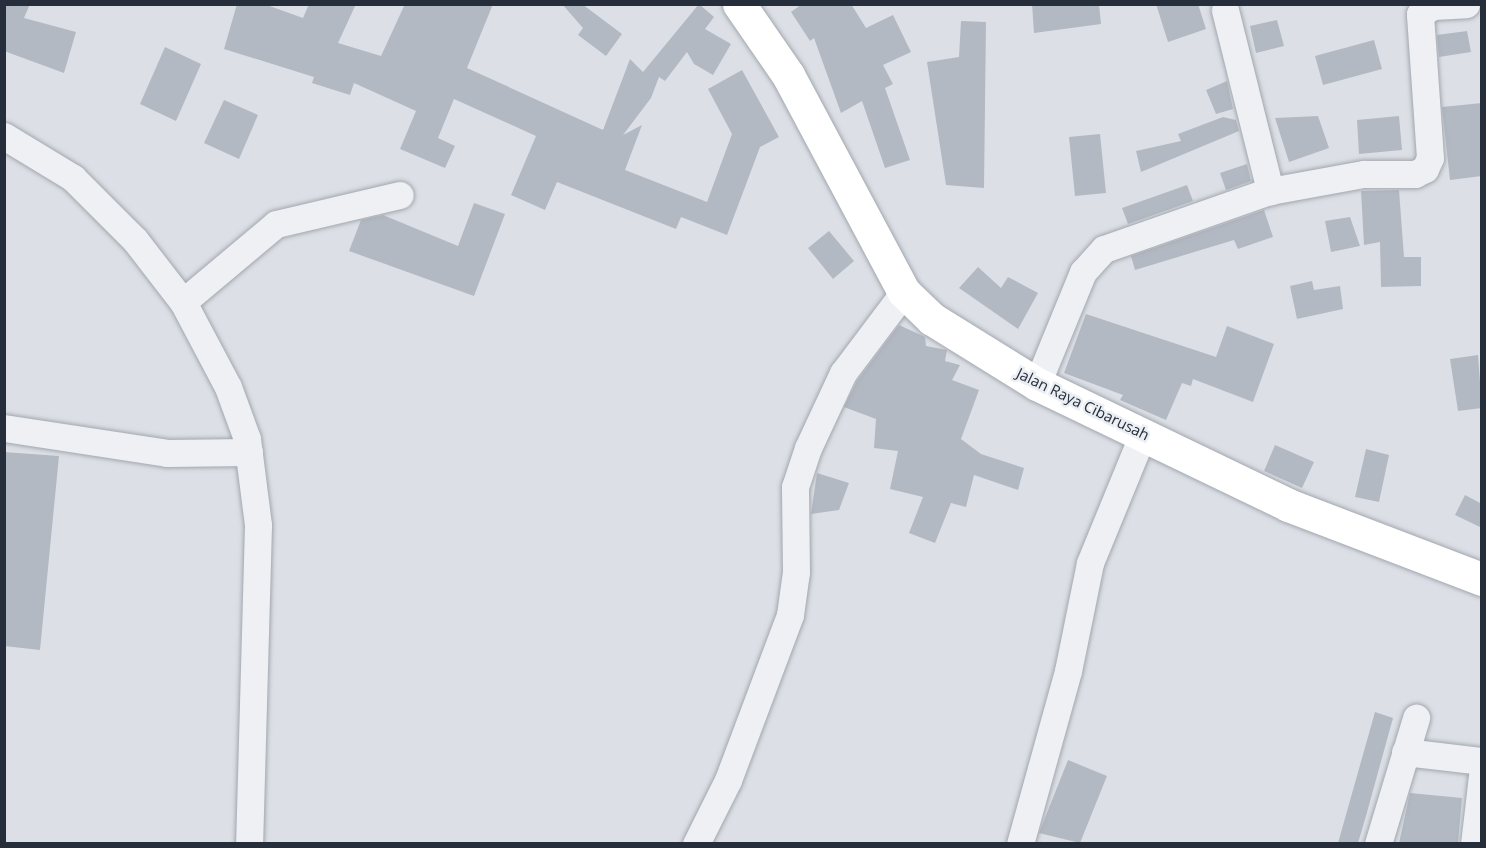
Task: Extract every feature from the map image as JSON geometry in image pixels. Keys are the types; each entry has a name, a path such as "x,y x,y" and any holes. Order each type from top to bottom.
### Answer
{"main road":[{"name":"Jalan Raya Cibarusah","path":"739,4 788,75 904,292 932,319 1037,384 1288,505 1482,579"}],"street":[{"path":"1037,384 1083,272 1104,249 1269,191 1364,174 1415,174 1425,169 1430,158 1420,14 1433,6 1466,4"},
{"path":"1225,10 1269,191"},
{"path":"4,136 47,158 98,201 188,298 228,387 249,452 258,525 249,843"},
{"path":"188,298 276,224 400,195"},
{"path":"696,843 728,780 790,615 796,572 795,487 808,448 843,373 904,292"},
{"path":"4,428 166,453 249,452"},
{"path":"1020,843 1068,671 1090,563 1143,434"},
{"path":"1378,843 1416,718"},
{"path":"1405,752 1482,761"},
{"path":"1474,843 1482,776"}],"building":[{"path":"4,4 30,4 24,18 76,32 64,73 4,51"},
{"path":"237,4 264,4 303,18 309,4 356,4 338,43 381,56 405,4 493,4 467,68 603,130 630,59 643,72 699,4 714,17 705,29 731,44 713,75 694,64 687,52 665,81 659,77 651,98 623,135 642,125 625,170 707,202 732,134 708,89 742,70 779,137 760,147 727,235 681,217 676,229 557,182 545,210 511,195 536,136 454,99 438,138 455,146 445,168 400,149 416,111 354,83 350,95 312,83 314,77 224,49"},
{"path":"562,4 582,4 622,34 606,56 578,35 583,28"},
{"path":"802,4 851,4 866,28 893,15 911,52 883,65 893,84 885,88 910,160 885,168 862,101 841,113 814,38 810,41 791,12"},
{"path":"1032,4 1099,4 1101,24 1034,33"},
{"path":"1156,4 1198,4 1206,29 1168,42"},
{"path":"1277,20 1284,46 1256,53 1250,26"},
{"path":"961,21 986,22 984,188 946,185 927,62 959,57"},
{"path":"1467,31 1471,52 1439,57 1437,35"},
{"path":"1374,40 1382,69 1323,85 1315,56"},
{"path":"165,47 201,64 176,121 140,104"},
{"path":"1227,81 1233,109 1216,114 1206,90"},
{"path":"224,100 258,115 239,159 204,143"},
{"path":"1482,103 1482,176 1450,180 1442,107"},
{"path":"1318,116 1329,148 1289,162 1275,118"},
{"path":"1399,116 1402,150 1359,154 1357,120"},
{"path":"1223,117 1236,120 1239,131 1141,172 1136,151 1181,141 1178,134"},
{"path":"1100,134 1106,193 1075,196 1069,137"},
{"path":"1247,164 1251,181 1226,190 1220,173"},
{"path":"1187,185 1193,201 1128,224 1122,208"},
{"path":"1399,190 1404,257 1421,257 1421,286 1381,287 1380,242 1364,245 1361,191"},
{"path":"474,203 505,214 474,296 349,251 361,220 383,215 458,246"},
{"path":"1264,210 1273,237 1238,249 1234,240 1135,270 1131,256"},
{"path":"1350,217 1360,246 1331,252 1325,221"},
{"path":"829,231 854,261 833,279 808,248"},
{"path":"978,267 1001,288 1008,277 1038,293 1018,329 959,288"},
{"path":"1312,281 1314,290 1340,286 1343,309 1297,319 1290,286"},
{"path":"1086,314 1216,357 1227,326 1274,344 1253,402 1193,379 1191,386 1182,383 1166,420 1120,400 1123,395 1064,373"},
{"path":"899,325 925,337 926,346 947,350 945,361 960,365 952,380 979,390 961,439 981,454 1024,468 1018,490 974,475 966,507 951,503 935,543 909,533 923,497 890,489 898,451 874,448 876,419 844,407 857,381"},
{"path":"1478,355 1482,408 1458,411 1450,359"},
{"path":"1275,445 1314,462 1302,488 1264,471"},
{"path":"1366,449 1389,455 1379,502 1355,497"},
{"path":"4,452 59,456 40,650 4,646"},
{"path":"817,473 849,483 839,510 811,514"},
{"path":"1465,495 1482,504 1482,528 1455,515"},
{"path":"1375,712 1393,718 1366,816 1358,843 1338,843"},
{"path":"1068,760 1107,776 1080,843 1039,833"},
{"path":"1410,793 1462,798 1458,843 1399,843"}]}
